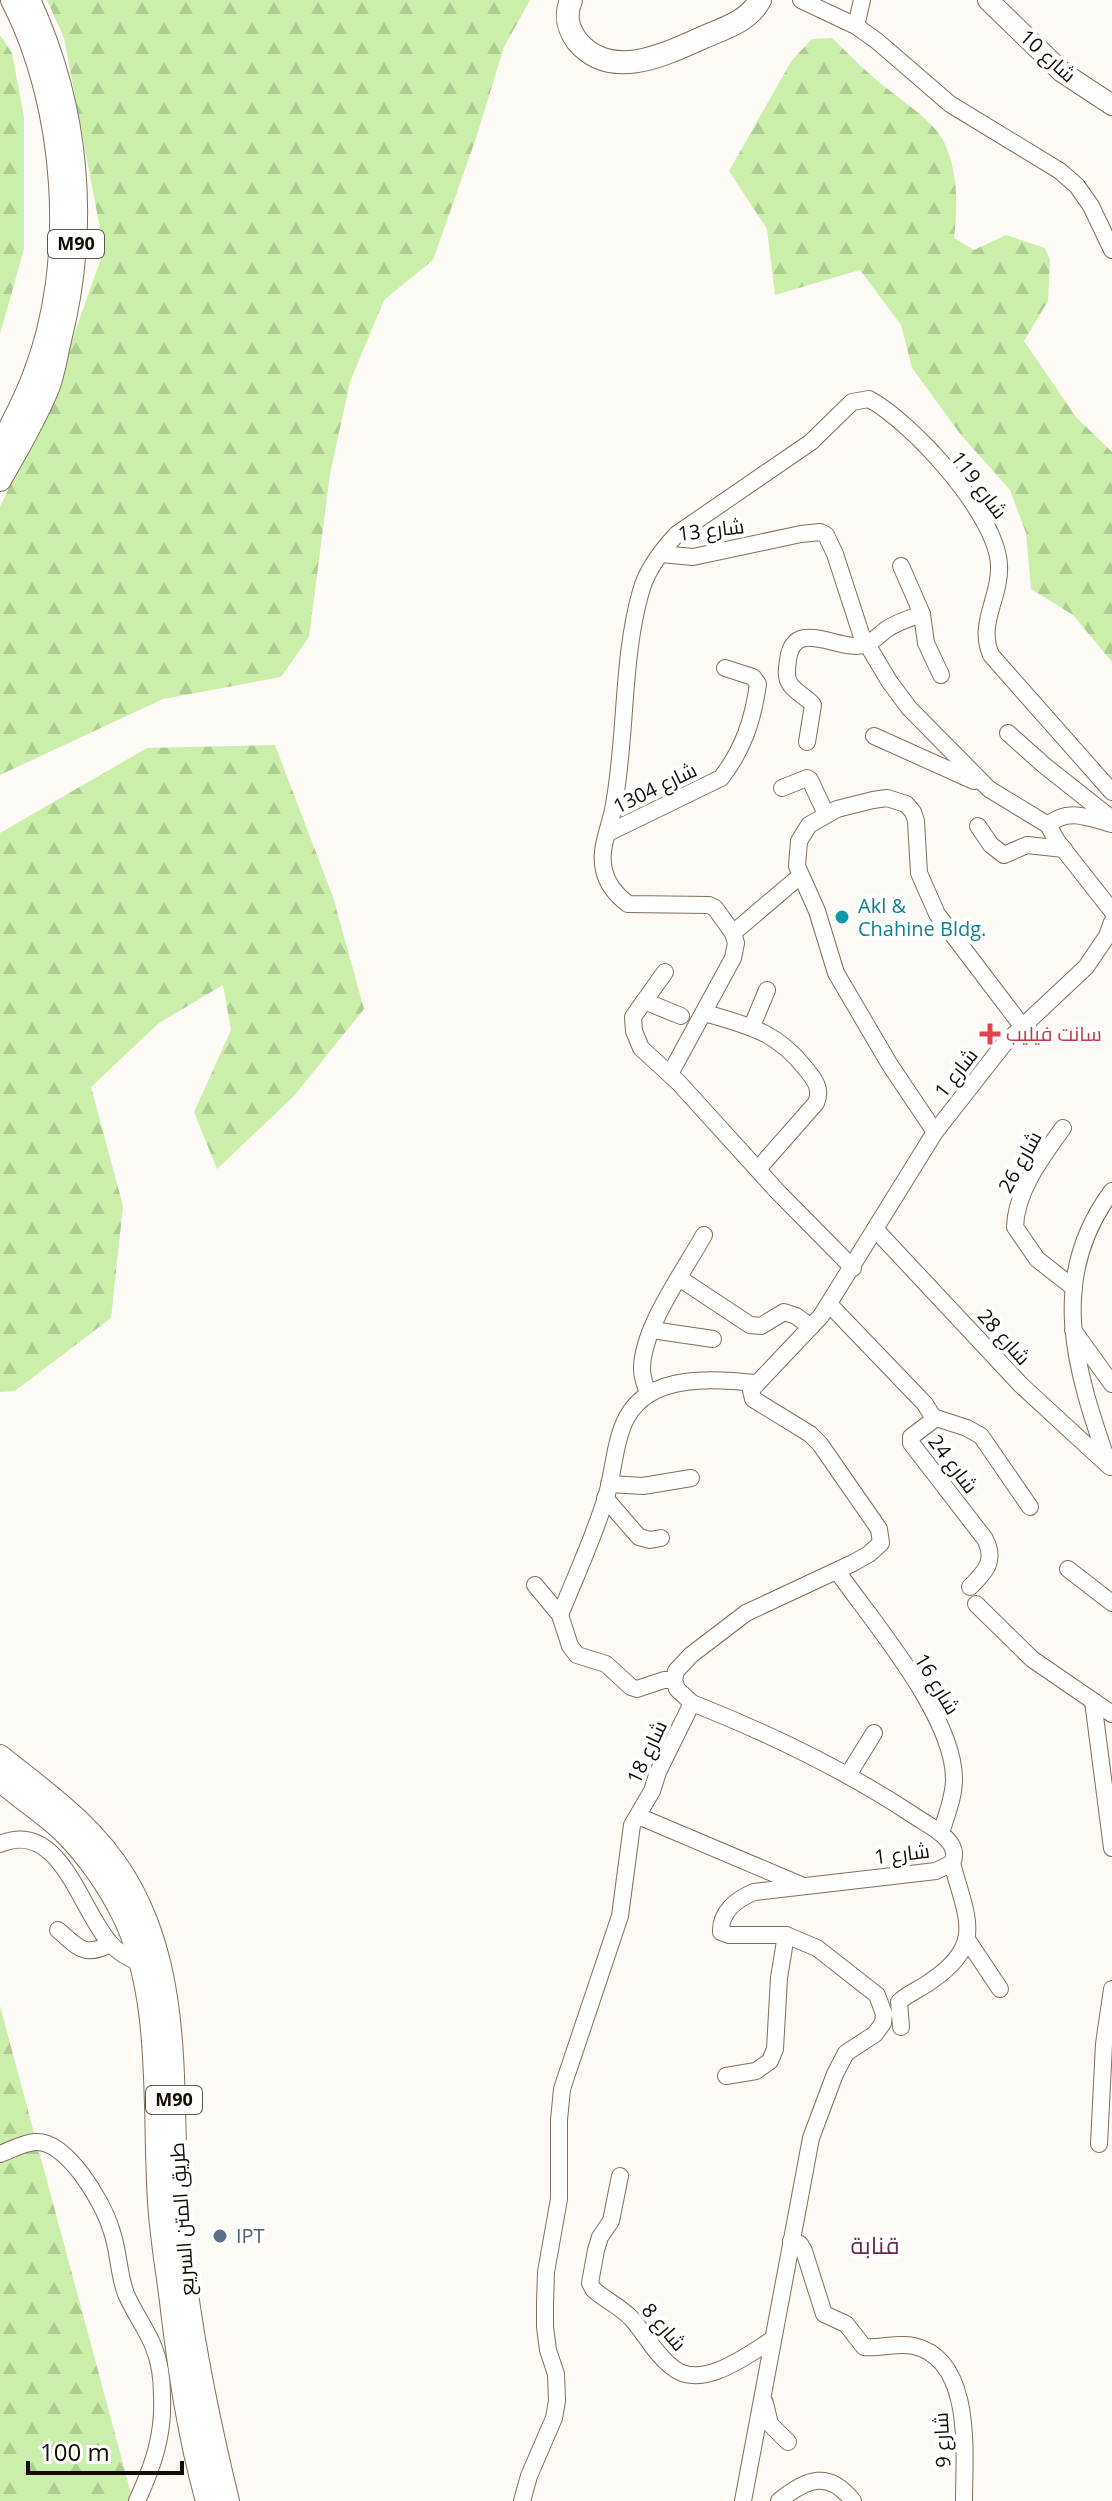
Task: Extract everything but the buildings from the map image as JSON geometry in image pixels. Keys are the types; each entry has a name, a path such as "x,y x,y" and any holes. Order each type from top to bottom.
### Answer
{"highway":[{"path":"0,0 27,34"},
{"name":"M90","path":"0,447 35,373 49,325 61,215 51,111 27,34 12,0"},
{"name":"M90","path":"0,480 48,387 70,293 77,231 76,174 65,103 55,60 29,0"},
{"path":"571,0 568,24 579,43 604,60 627,62 658,58 728,27 751,14 760,0"},
{"name":"طريق المتن السريع","path":"0,1756 83,1823 100,1841 126,1878 151,1928 165,1985 175,2108 178,2214 190,2318 228,2501"},
{"name":"طريق المتن السريع","path":"0,1780 65,1833 93,1865 121,1911 141,1964 151,2030 161,2226 183,2401 203,2497"}],"main road":[{"name":"شارع 10","path":"988,0 1062,72 1112,105"}],"street":[{"path":"801,0 856,26 962,113 1060,171 1105,219 1112,250"},
{"path":"856,26 862,0"},
{"name":"شارع 119","path":"661,554 677,534 811,442 852,402 869,399 900,420 986,520 997,551 999,577 985,629 991,655 1112,792"},
{"name":"شارع 13","path":"733,933 721,915 709,905 628,904 610,886 604,870 603,850 619,779 634,626 642,589 661,554 681,557 709,555 820,532 826,535 866,645 909,708 989,789 1048,825"},
{"path":"901,566 922,614 926,643 941,675"},
{"path":"807,742 813,705 788,680 786,671 790,648 801,638 866,645 891,626 922,614"},
{"name":"شارع 1304","path":"608,833 721,778 735,759 741,750 755,705 758,684 753,677 725,668"},
{"path":"1008,733 1112,821"},
{"path":"874,736 989,789"},
{"path":"782,788 807,778 826,814"},
{"path":"935,1132 890,1065 836,973 817,911 797,866 799,841 809,825 826,814 887,798 906,804 916,821 919,873 937,914 1022,1026"},
{"path":"1112,821 1073,814 1059,817 1048,825 1112,911"},
{"path":"978,826 991,845 1004,855 1027,845 1064,849"},
{"path":"670,1074 733,958 736,943 733,933 800,876"},
{"name":"شارع 1","path":"756,1383 829,1304 935,1132 1004,1044 1086,967 1110,932"},
{"path":"665,972 633,1017 636,1039 641,1048 670,1074 853,1268"},
{"path":"752,1026 767,990"},
{"path":"644,1001 681,1016"},
{"path":"705,1013 752,1026 777,1038 798,1058 818,1086 816,1103 758,1169"},
{"name":"شارع 26","path":"1063,1128 1034,1172 1019,1203 1015,1227 1037,1259 1074,1288"},
{"path":"1111,1470 1086,1399 1072,1328 1074,1288 1089,1231 1100,1207 1112,1191"},
{"name":"شارع 28","path":"875,1229 1021,1385 1111,1470"},
{"path":"648,1393 642,1364 652,1330 704,1235"},
{"path":"679,1278 757,1327 784,1312 811,1327"},
{"name":"شارع 24","path":"829,1304 925,1404 933,1417 911,1437 911,1443 985,1539 990,1550 988,1568 970,1587"},
{"path":"1072,1328 1112,1384"},
{"path":"652,1330 713,1339"},
{"path":"560,1615 607,1491 626,1418 638,1400 648,1393 708,1379 756,1383"},
{"path":"535,1585 560,1615 570,1646 577,1655 606,1664 637,1689 674,1680 681,1664 746,1613 869,1554 881,1543 879,1529 820,1444 810,1434 753,1399 751,1390 756,1383"},
{"path":"933,1417 981,1436 1030,1507"},
{"path":"607,1491 691,1478"},
{"path":"607,1491 639,1537 650,1540 661,1538"},
{"path":"1068,1569 1112,1603"},
{"name":"شارع 16","path":"837,1571 913,1679 943,1733 954,1781 941,1833"},
{"path":"976,1604 1032,1659 1112,1714"},
{"name":"شارع 1","path":"674,1680 677,1689 692,1703 848,1775 941,1833 953,1847 955,1857 952,1863 936,1871 770,1888 741,1898 726,1913 720,1928 721,1932 729,1935 786,1935 817,1948 868,1986 877,1995 884,2014 883,2023 875,2034 846,2053 811,2138 743,2501"},
{"path":"1093,1701 1112,1848"},
{"name":"شارع 18","path":"522,2501 529,2476 554,2418 557,2401 556,2374 545,2327 545,2303 546,2272 559,2199 559,2101 569,2060 620,1916 628,1835 692,1703"},
{"path":"848,1775 874,1733"},
{"path":"638,1816 801,1885"},
{"path":"0,1844 16,1839 34,1841 52,1853 66,1870 110,1944 141,1964"},
{"path":"952,1863 966,1915 968,1941 1000,1989"},
{"path":"58,1930 83,1951 98,1951 110,1944"},
{"path":"726,2076 756,2071 770,2061 775,2049 779,1978 786,1935"},
{"path":"901,2027 899,2002 952,1965 968,1941"},
{"path":"1099,2144 1104,2044 1112,1989"},
{"path":"0,2154 34,2142 55,2146 87,2184 108,2218 126,2293 153,2344 160,2370 162,2422 159,2443 153,2467 137,2501"},
{"name":"شارع 8","path":"620,2176 611,2221 600,2237 596,2250 590,2283 593,2289 630,2317 645,2339 673,2369 688,2375 720,2370 744,2360 773,2339"},
{"name":"شارع 9","path":"791,2241 800,2244 804,2251 820,2307 828,2318 846,2324 864,2347 916,2346 929,2352 944,2366 957,2392 963,2416 964,2501"},
{"path":"763,2393 770,2424 788,2442"},
{"path":"779,2501 791,2491 826,2480 839,2485 853,2501"}],"green space":[{"path":"47,0 530,0 504,47 433,260 384,300 350,382 330,474 309,637 281,677 163,699 0,775 0,507 53,394 104,250 64,38"},
{"path":"0,35 12,53 24,117 24,249 0,334"},
{"path":"832,38 873,77 921,115 943,140 952,163 956,188 954,238 974,250 1006,235 1045,248 1050,260 1048,301 1024,341 1076,417 1112,452 1112,662 1073,615 1031,589 1026,533 1010,490 961,435 912,368 901,325 860,270 775,295 767,229 729,171 792,60 812,39"},
{"path":"275,745 333,897 364,1009 294,1096 217,1169 194,1112 231,1030 223,985 159,1023 91,1087 123,1206 111,1318 15,1391 0,1392 0,833 147,748"},
{"path":"0,2006 133,2501 0,2501"}],"place":[{"name":"Akl & Chahine Bldg.","path":"842,917"},
{"name":"سانت فيليب","path":"990,1034"},
{"name":"IPT","path":"220,2236"}],"district":[{"name":"قنابة","path":"875,2246"}]}
